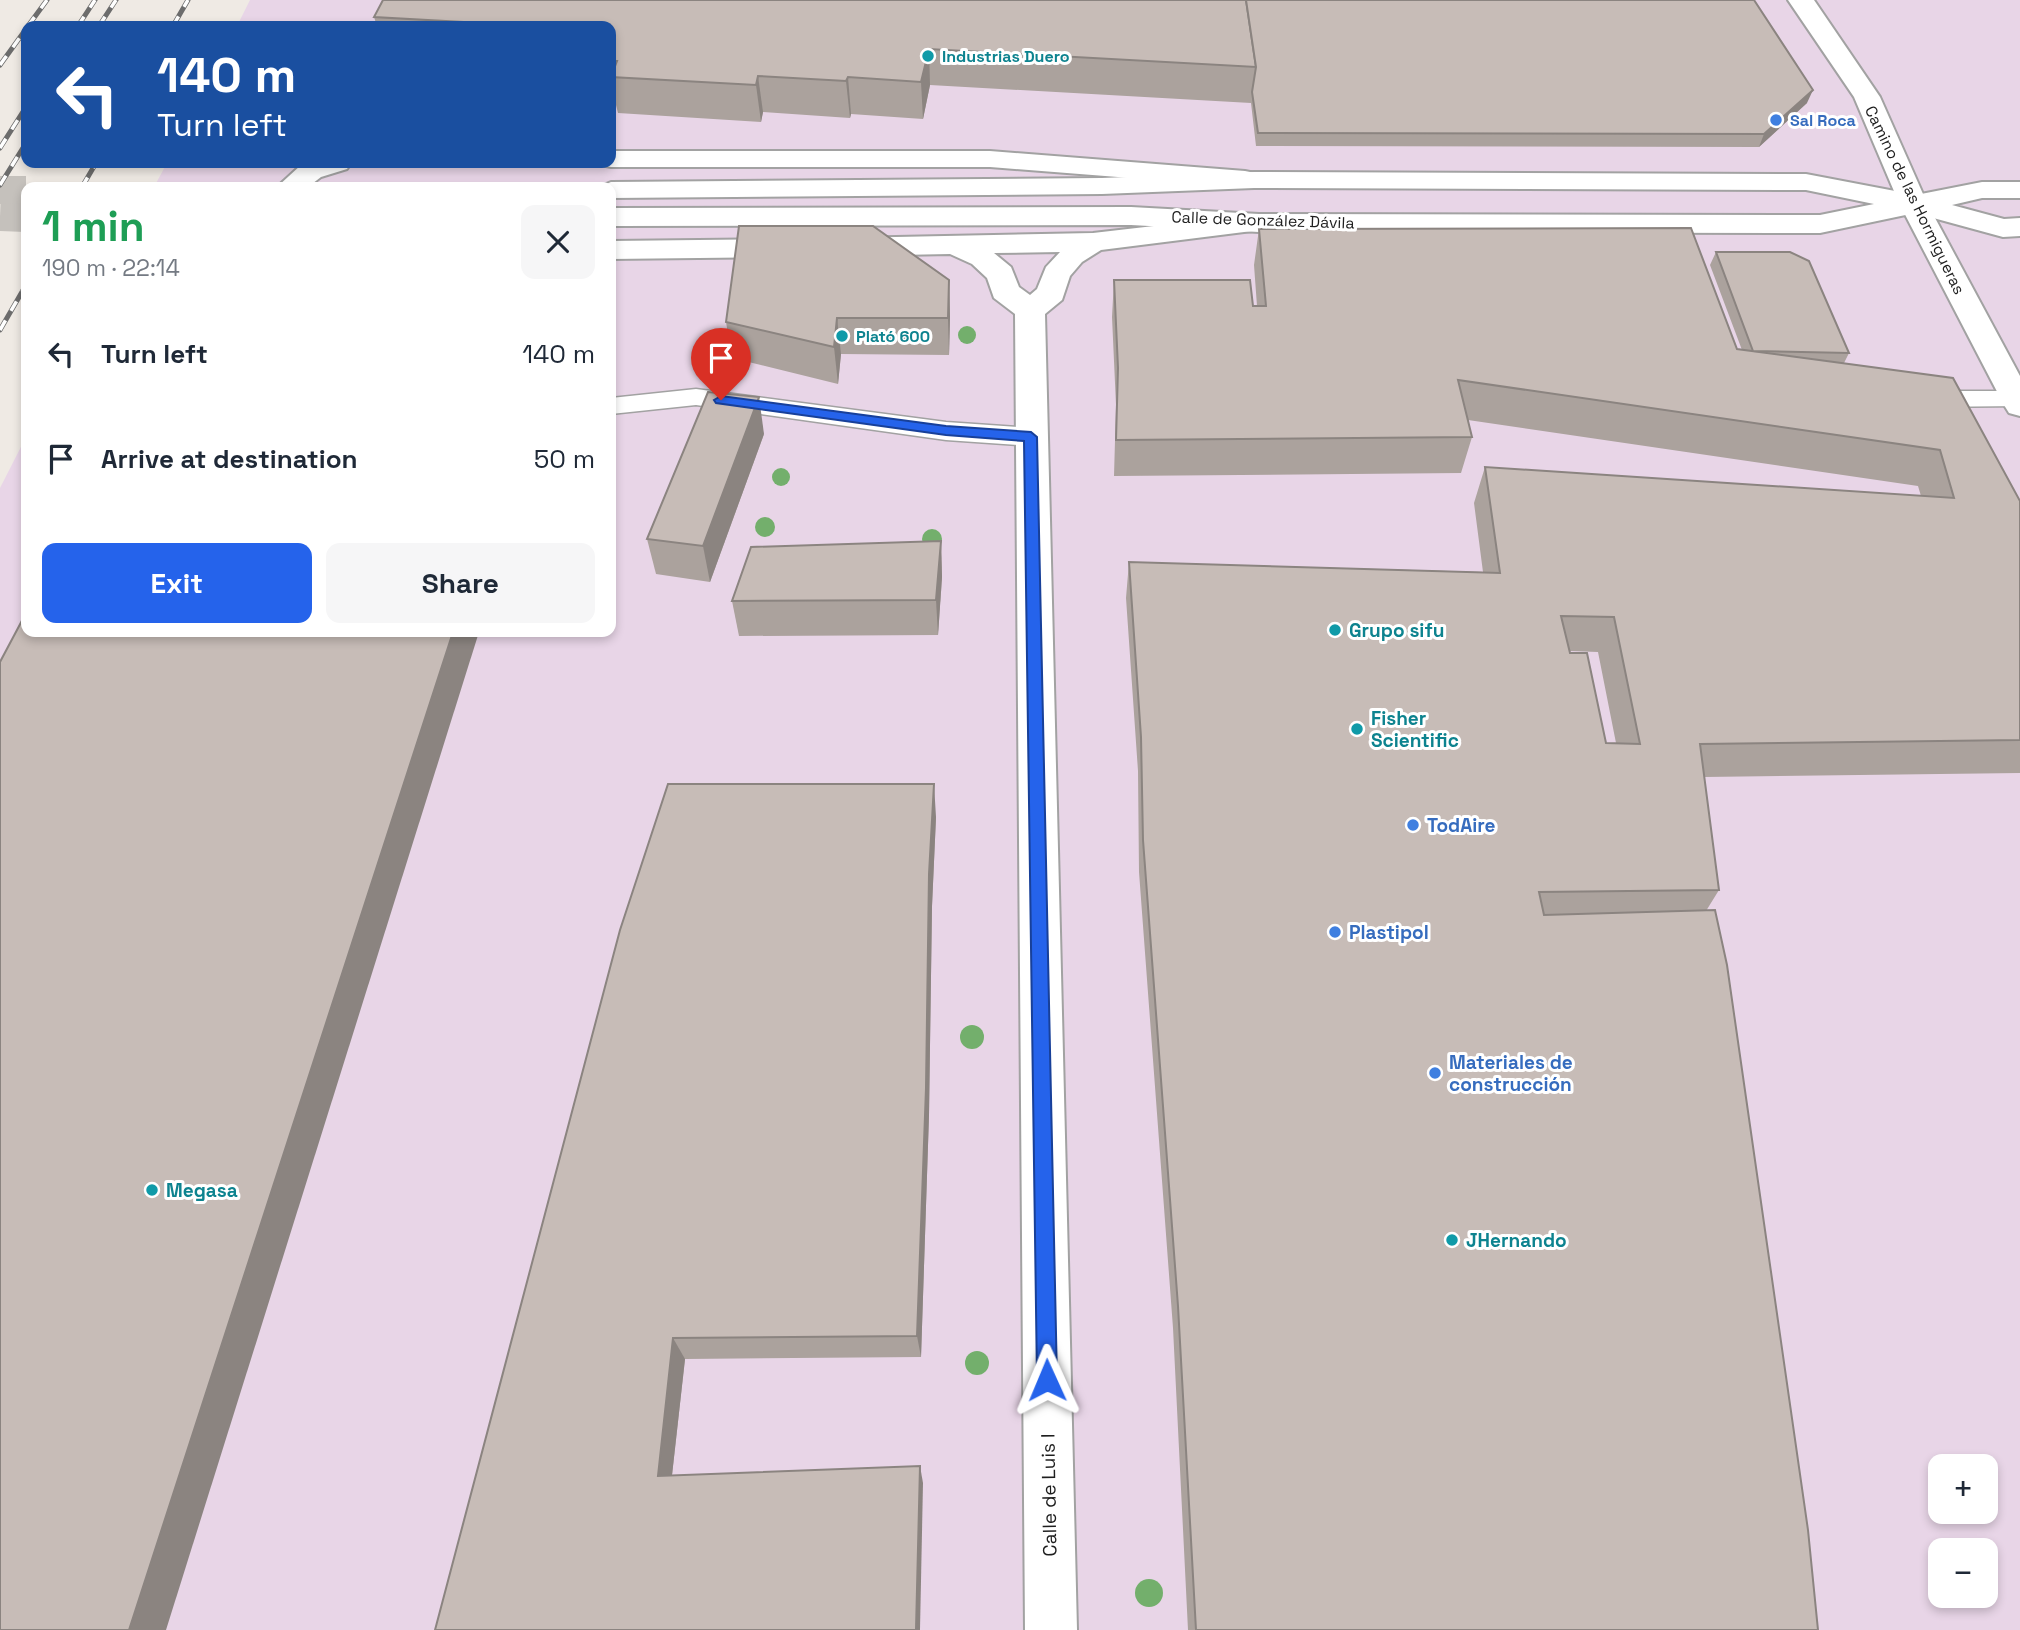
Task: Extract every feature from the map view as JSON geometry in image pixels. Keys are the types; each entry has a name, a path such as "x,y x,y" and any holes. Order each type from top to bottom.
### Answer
{"street":[{"name":"Camino de las Hormigueras","path":"1801,0 1867,97 1913,203 2018,402"},
{"name":"Calle de González Dávila","path":"616,159 990,159 1254,180"},
{"path":"297,182 311,171 321,168"},
{"name":"Calle de González Dávila","path":"616,190 1102,186 1254,180 1806,182 1913,203 2003,228 2020,228"},
{"name":"Calle de González Dávila","path":"616,217 1117,215 1259,223 1688,238 1820,224 1982,190 2020,190"},
{"path":"616,250 1093,242 1259,223"},
{"path":"955,245 982,258 1001,274 1005,291 1030,310 1051,293 1056,274 1072,256 1093,242"},
{"name":"Calle de Luis I","path":"1030,310 1051,1630"}],"lane":[{"path":"1904,396 2018,402"},
{"path":"616,405 696,397 946,431 1031,437"}],"shaded area":[{"path":"250,0 2020,0 2020,1630 0,1630 0,488 21,447 21,637 616,637 616,182 157,182 164,168 616,168 616,21 240,21"}],"building":[{"name":"Industrias Duero","path":"383,0 1246,0 1256,67 929,49 921,82 848,77 846,81 758,76 756,85 616,77 616,21 445,21 374,17"},
{"path":"1246,0 1754,0 1813,90 1764,134 1258,133 1252,92 1256,67"},
{"path":"739,226 873,226 949,280 948,318 837,318 834,347 726,322"},
{"path":"1691,228 1737,349 1953,378 2020,501 2020,740 1700,744 1719,890 1539,892 1544,915 1715,910 1727,965 1808,1530 1818,1630 1196,1630 1178,1306 1143,840 1141,737 1129,562 1500,573 1485,467 1954,498 1940,450 1458,380 1472,437 1116,440 1118,368 1114,280 1250,280 1253,306 1266,306 1259,229","holes":["1561,616 1614,617 1640,744 1606,743 1587,653 1570,653"]},
{"path":"1716,252 1790,252 1809,261 1849,353 1753,351"},
{"path":"708,392 759,397 703,546 647,539"},
{"path":"941,541 936,600 732,601 751,547"},
{"name":"Megasa","path":"21,622 21,637 451,637 129,1630 0,1630 0,662"},
{"path":"668,784 934,784 929,874 926,1088 917,1336 673,1338 658,1476 920,1466 916,1630 435,1630 620,930"}],"tunnel":[{"path":"0,190 21,190"},
{"path":"0,217 21,218"}],"railway":[{"path":"32,21 47,0"},
{"path":"81,21 95,0"},
{"path":"102,21 116,0"},
{"path":"176,21 188,0"},
{"path":"0,65 21,36"},
{"path":"0,148 21,115"},
{"path":"0,185 21,151"},
{"path":"85,182 93,168"},
{"path":"0,330 21,294"}],"place":[{"name":"Industrias Duero","path":"928,56"},
{"name":"Sal Roca","path":"1776,120"},
{"name":"Plató 600","path":"842,336"},
{"name":"Grupo sifu","path":"1335,630"},
{"name":"Fisher Scientific","path":"1357,729"},
{"name":"TodAire","path":"1413,825"},
{"name":"Plastipol","path":"1335,932"},
{"name":"Materiales de construcción","path":"1435,1073"},
{"name":"Megasa","path":"152,1190"},
{"name":"JHernando","path":"1452,1240"}],"route":[{"path":"721,400 946,431 1031,437 1047,1380"}]}
